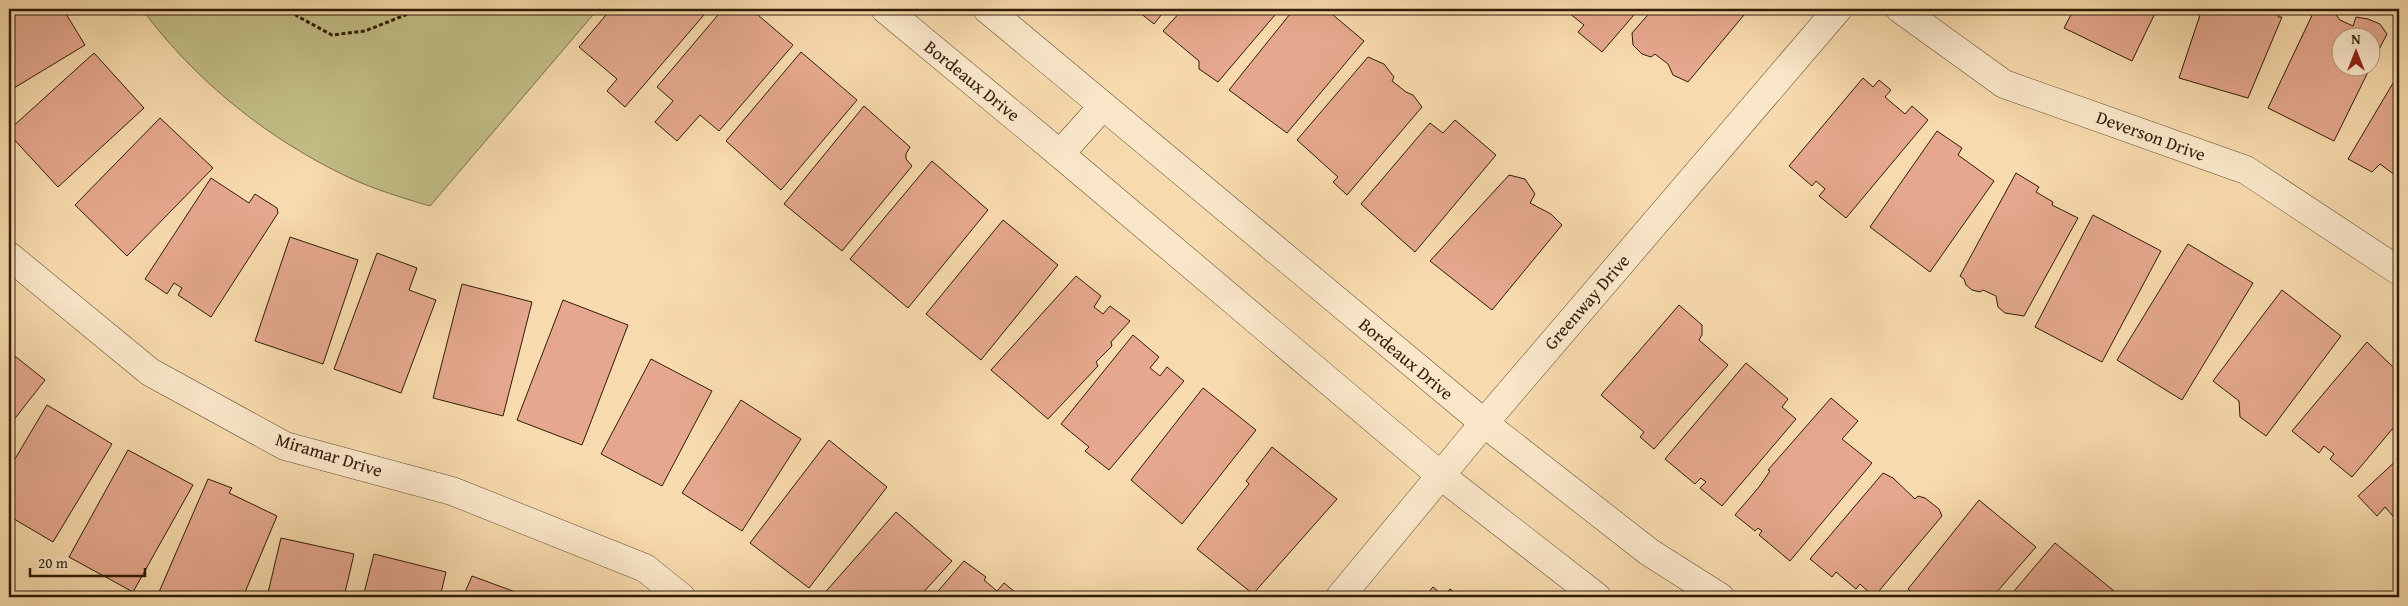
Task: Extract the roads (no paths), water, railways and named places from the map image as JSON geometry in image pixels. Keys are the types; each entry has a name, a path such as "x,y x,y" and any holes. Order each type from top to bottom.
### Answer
{"street":[{"name":"Bordeaux Drive","path":"885,9 1440,475 1597,597"},
{"name":"Bordeaux Drive","path":"987,9 1484,423 1649,552 1720,597"},
{"name":"Greenway Drive","path":"1340,597 1484,423 1838,9"},
{"name":"Deverson Drive","path":"1900,9 2004,84 2246,170 2399,271"},
{"path":"1060,154 1103,106"},
{"name":"Miramar Drive","path":"9,256 150,372 286,446 452,491 645,568 681,597"}]}
